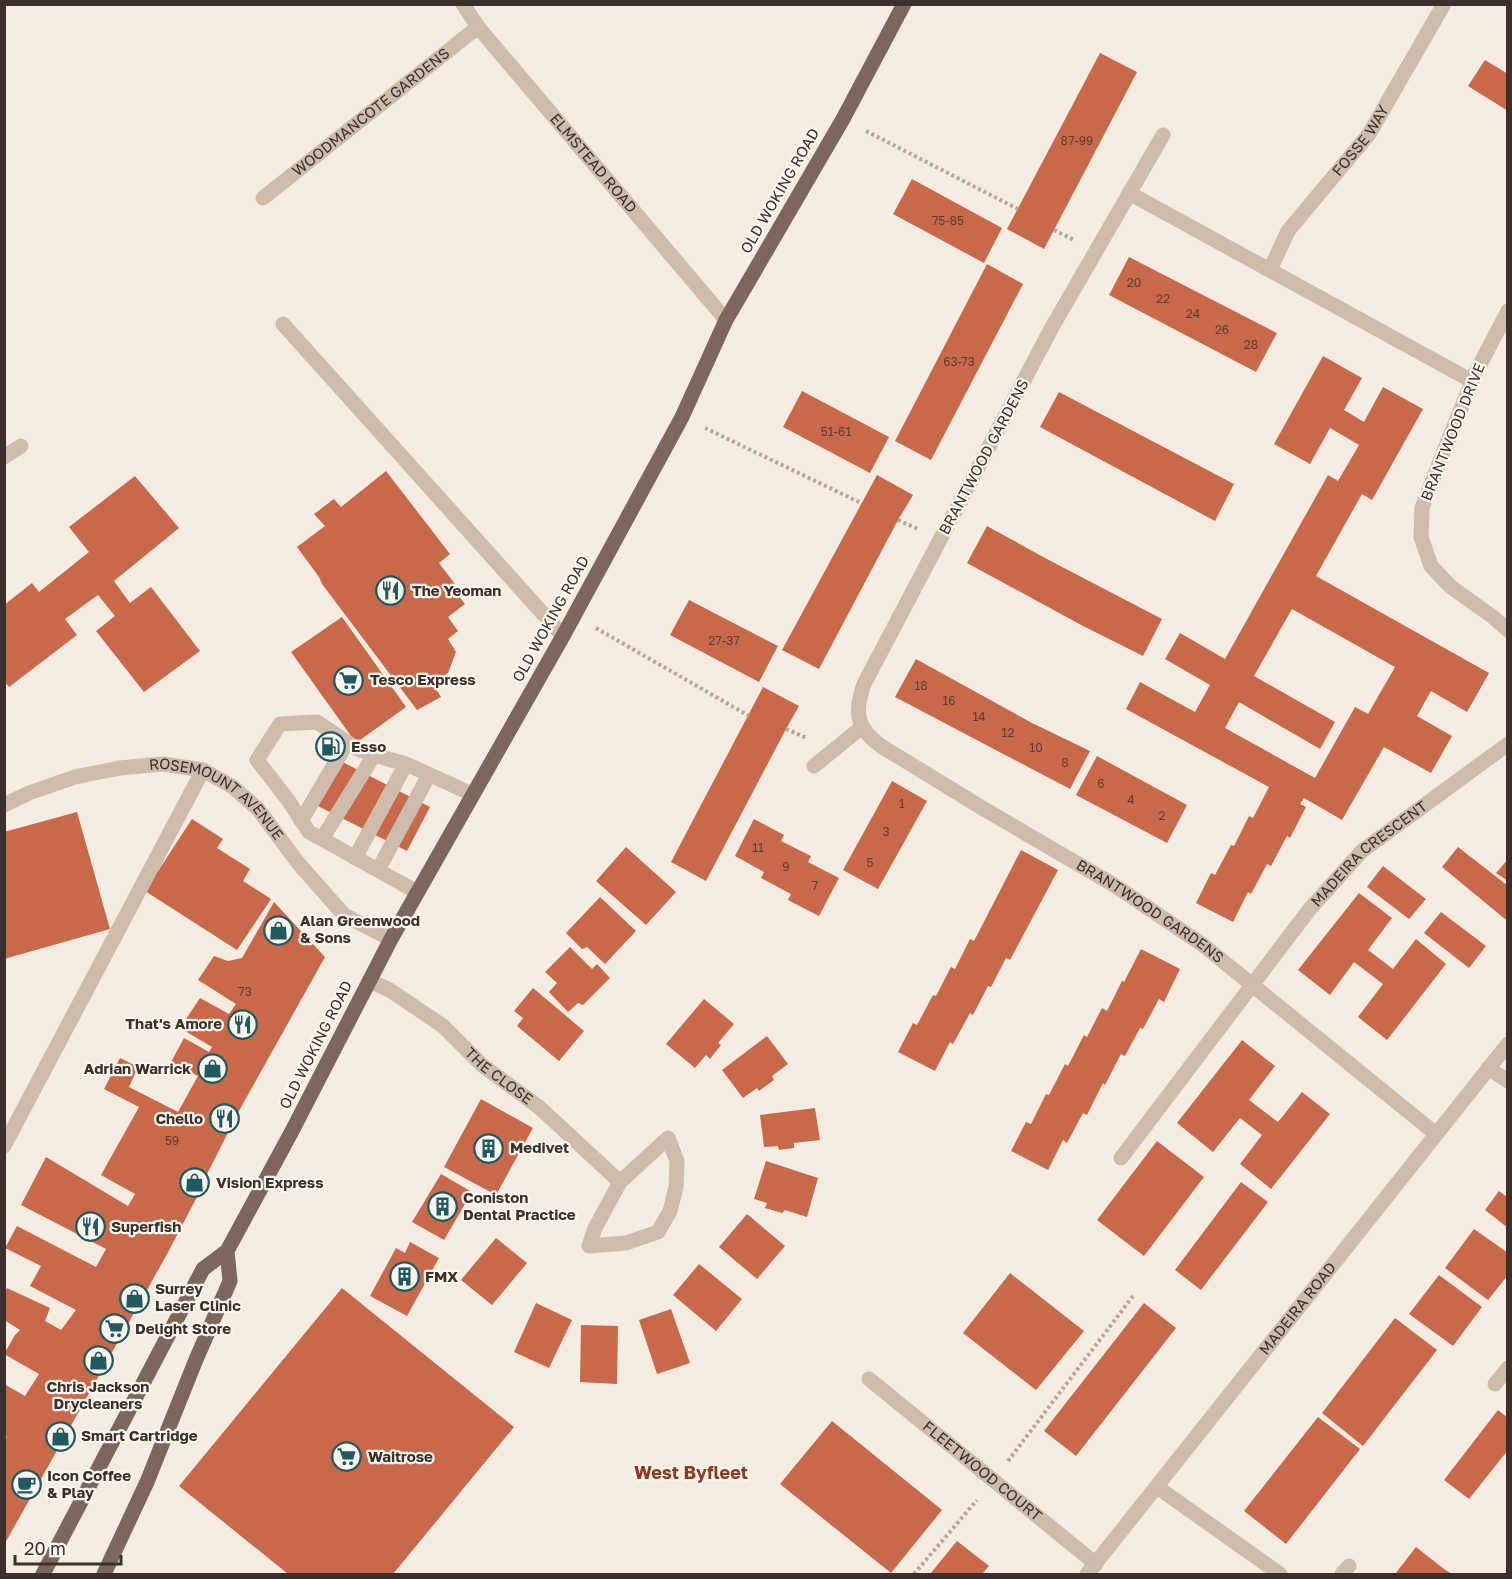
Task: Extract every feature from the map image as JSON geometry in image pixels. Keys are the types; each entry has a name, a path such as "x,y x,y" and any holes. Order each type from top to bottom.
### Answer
{"main road":[{"name":"OLD WOKING ROAD","path":"44,1575 203,1269 227,1251 391,939 574,615 682,417 726,320 843,119 904,4"},
{"path":"104,1575 147,1482 230,1281 227,1251"}],"street":[{"name":"ELMSTEAD ROAD","path":"463,4 478,27 726,320"},
{"name":"FOSSE WAY","path":"1270,270 1288,231 1369,134 1444,4"},
{"name":"WOODMANCOTE GARDENS","path":"263,198 478,27"},
{"name":"BRANTWOOD GARDENS","path":"1162,135 1051,329 864,684 858,700 862,727 870,738 881,746 1114,885 1203,945 1254,984 1436,1134"},
{"path":"1129,193 1472,381"},
{"name":"BRANTWOOD DRIVE","path":"1508,311 1472,381 1422,508 1421,537 1431,566 1444,580 1508,630"},
{"path":"283,324 562,636"},
{"path":"4,457 21,446"},
{"path":"417,892 309,832 257,760 280,724 316,722 357,749 406,764 472,794"},
{"path":"814,766 862,727"},
{"path":"301,821 347,743"},
{"name":"MADEIRA CRESCENT","path":"1254,984 1309,910 1362,851 1508,744"},
{"path":"322,839 374,754"},
{"name":"ROSEMOUNT AVENUE","path":"4,805 29,793 75,777 120,768 163,764 203,770 233,787 258,809 299,864 344,915 391,939"},
{"path":"355,858 406,764"},
{"path":"4,1146 203,770"},
{"path":"378,870 429,775"},
{"name":"THE CLOSE","path":"369,981 388,989 443,1026 482,1065 540,1108 620,1182"},
{"path":"1121,1158 1254,984"},
{"name":"MADEIRA ROAD","path":"1092,1569 1508,1044"},
{"path":"1488,1068 1508,1081"},
{"path":"668,1138 677,1161 676,1187 670,1211 658,1232 626,1243 589,1246 595,1228 620,1182 668,1138"},
{"path":"1495,1384 1508,1368"},
{"name":"FLEETWOOD COURT","path":"869,1379 993,1480 1092,1569"},
{"path":"1157,1487 1280,1575"}],"path":[{"path":"843,119 1017,209"},
{"path":"682,417 861,503"},
{"path":"574,615 749,716"},
{"path":"914,1575 993,1480 1134,1296"}],"building":[{"path":"1100,53 1137,72 1044,249 1007,229"},
{"path":"1485,60 1508,74 1508,111 1468,86"},
{"path":"912,179 1002,228 984,263 893,214"},
{"path":"1129,257 1277,333 1256,372 1109,295"},
{"path":"987,264 1023,284 931,460 895,441"},
{"path":"1323,356 1362,378 1344,410 1364,422 1383,387 1423,409 1372,500 1362,494 1316,576 1489,673 1467,712 1431,691 1417,716 1452,736 1431,773 1384,747 1342,820 1304,798 1300,804 1306,807 1290,838 1287,836 1271,866 1267,864 1251,894 1248,892 1233,922 1196,903 1211,873 1215,875 1231,845 1234,846 1249,816 1253,818 1269,787 1126,709 1140,682 1195,712 1210,685 1165,659 1180,633 1225,659 1328,475 1338,481 1359,445 1330,428 1310,464 1274,444","holes":["1292,609 1395,667 1368,714 1355,707 1315,778 1225,728 1239,702 1320,749 1335,722 1254,676"]},
{"path":"802,391 889,437 870,473 783,427"},
{"path":"1059,392 1234,484 1215,521 1040,427"},
{"name":"The Yeoman","path":"386,471 450,554 439,563 455,584 451,586 465,604 448,617 458,631 448,639 456,652 448,673 433,684 441,697 417,710 322,584 297,547 325,526 314,514 334,499 341,507"},
{"path":"877,475 913,495 819,669 782,650"},
{"path":"135,476 179,528 114,581 130,603 151,587 200,651 144,692 96,631 115,616 98,595 65,619 77,635 9,687 4,681 4,605 32,583 39,592 89,552 69,527"},
{"path":"987,526 1162,619 1143,656 967,563"},
{"path":"689,600 778,646 759,682 670,635"},
{"name":"Tesco Express","path":"342,617 406,707 356,743 291,652"},
{"path":"916,659 1032,723 1090,751 1070,789 895,697"},
{"path":"763,687 799,706 706,881 671,862"},
{"path":"331,756 430,807 407,851 308,801"},
{"path":"1097,756 1187,805 1167,843 1076,795"},
{"path":"892,781 927,801 878,889 843,870"},
{"path":"77,812 110,929 4,959 4,832"},
{"path":"192,819 223,839 217,848 250,869 243,881 271,899 237,950 145,891"},
{"path":"754,819 784,835 781,841 811,856 808,862 839,878 819,916 788,900 791,894 761,878 764,872 735,856"},
{"path":"626,847 676,892 646,925 596,881"},
{"path":"1458,847 1508,886 1508,916 1505,919 1442,867"},
{"path":"1021,850 1058,870 1010,960 1006,958 973,1015 970,1013 953,1044 950,1042 935,1071 898,1052 913,1023 917,1025 933,995 936,996 951,967 955,969 970,939 974,941"},
{"path":"1508,859 1508,881 1496,873"},
{"path":"1383,866 1426,899 1409,919 1367,887"},
{"path":"1359,893 1392,918 1368,950 1393,969 1416,939 1446,964 1387,1040 1358,1017 1383,984 1354,962 1330,995 1298,970"},
{"path":"600,897 636,931 605,964 587,947 582,949 566,933"},
{"path":"274,902 325,957 240,1109 166,1256 4,1545 4,1441 7,1437 4,1436 4,1384 25,1396 39,1374 4,1354 20,1330 4,1320 4,1294 7,1288 50,1308 45,1321 61,1330 76,1310 30,1286 41,1266 5,1248 17,1226 96,1267 106,1249 21,1205 46,1157 128,1206 135,1194 101,1175 139,1107 104,1089 120,1058 138,1067 129,1087 178,1112 198,1076 171,1062 184,1038 209,1052 212,1047 180,1028 200,998 229,1014 236,1004 198,980 214,956 228,961 242,958"},
{"path":"1441,912 1486,946 1469,968 1424,933"},
{"path":"570,947 592,969 597,964 610,978 583,1005 578,1003 568,1012 549,992 557,983 545,972"},
{"path":"1141,949 1180,969 1164,1002 1159,999 1125,1056 1121,1054 1087,1115 1083,1113 1067,1143 1063,1140 1048,1170 1011,1151 1026,1122 1031,1124 1065,1064 1068,1066 1084,1035 1087,1037 1102,1008 1107,1011"},
{"path":"533,988 584,1031 559,1061 517,1026 523,1018 514,1011"},
{"path":"704,999 734,1024 718,1043 721,1045 710,1059 706,1055 695,1068 666,1044"},
{"path":"767,1036 788,1064 772,1076 774,1080 759,1091 757,1088 743,1098 722,1070"},
{"path":"1242,1040 1275,1066 1249,1100 1278,1122 1302,1092 1330,1114 1271,1189 1240,1164 1262,1135 1240,1118 1213,1152 1177,1123"},
{"name":"Medivet","path":"481,1099 533,1128 496,1195 444,1167"},
{"path":"815,1108 820,1140 794,1143 794,1148 779,1150 778,1146 764,1147 760,1115"},
{"path":"1157,1141 1204,1177 1144,1256 1097,1220"},
{"path":"766,1161 818,1178 807,1217 785,1210 782,1213 765,1208 767,1203 754,1199"},
{"name":"Coniston Dental Practice","path":"441,1174 472,1192 444,1240 412,1222"},
{"path":"1241,1182 1268,1202 1201,1290 1175,1270"},
{"path":"1499,1191 1508,1198 1508,1228 1485,1210"},
{"path":"747,1214 785,1246 757,1279 719,1247"},
{"path":"1474,1229 1508,1253 1508,1275 1488,1300 1445,1268"},
{"path":"496,1238 527,1263 492,1305 461,1280"},
{"name":"FMX","path":"410,1242 439,1258 407,1316 370,1296 396,1248 405,1253"},
{"path":"699,1264 742,1299 716,1331 673,1295"},
{"path":"1010,1273 1084,1331 1036,1390 963,1333"},
{"path":"1439,1275 1482,1307 1453,1346 1409,1314"},
{"name":"Waitrose","path":"342,1288 514,1427 393,1574 288,1574 179,1486"},
{"path":"536,1303 572,1320 549,1368 514,1352"},
{"path":"1144,1303 1176,1328 1076,1456 1044,1431"},
{"path":"671,1309 690,1363 657,1374 639,1320"},
{"path":"1395,1318 1437,1350 1363,1446 1322,1413"},
{"path":"581,1325 618,1326 617,1384 580,1382"},
{"path":"1498,1410 1508,1418 1508,1450 1469,1499 1444,1480"},
{"path":"1318,1417 1360,1449 1286,1544 1244,1511"},
{"path":"832,1421 942,1510 891,1573 780,1484"},
{"path":"957,1541 989,1566 982,1574 930,1574"},
{"path":"1416,1547 1444,1569 1452,1574 1395,1574"}],"place":[{"name":"The Yeoman","path":"391,591"},
{"name":"Tesco Express","path":"349,680"},
{"name":"Esso","path":"330,747"},
{"name":"Alan Greenwood & Sons","path":"279,930"},
{"name":"That's Amore","path":"243,1024"},
{"name":"Adrian Warrick","path":"212,1069"},
{"name":"Chello","path":"224,1119"},
{"name":"Medivet","path":"489,1148"},
{"name":"Vision Express","path":"195,1183"},
{"name":"Coniston Dental Practice","path":"442,1207"},
{"name":"Superfish","path":"90,1227"},
{"name":"FMX","path":"404,1277"},
{"name":"Surrey Laser Clinic","path":"134,1298"},
{"name":"Delight Store","path":"114,1329"},
{"name":"Chris Jackson Drycleaners","path":"98,1360"},
{"name":"Smart Cartridge","path":"60,1436"},
{"name":"Waitrose","path":"347,1457"},
{"name":"Icon Coffee & Play","path":"26,1485"}],"district":[{"name":"West Byfleet","path":"691,1473"}]}
